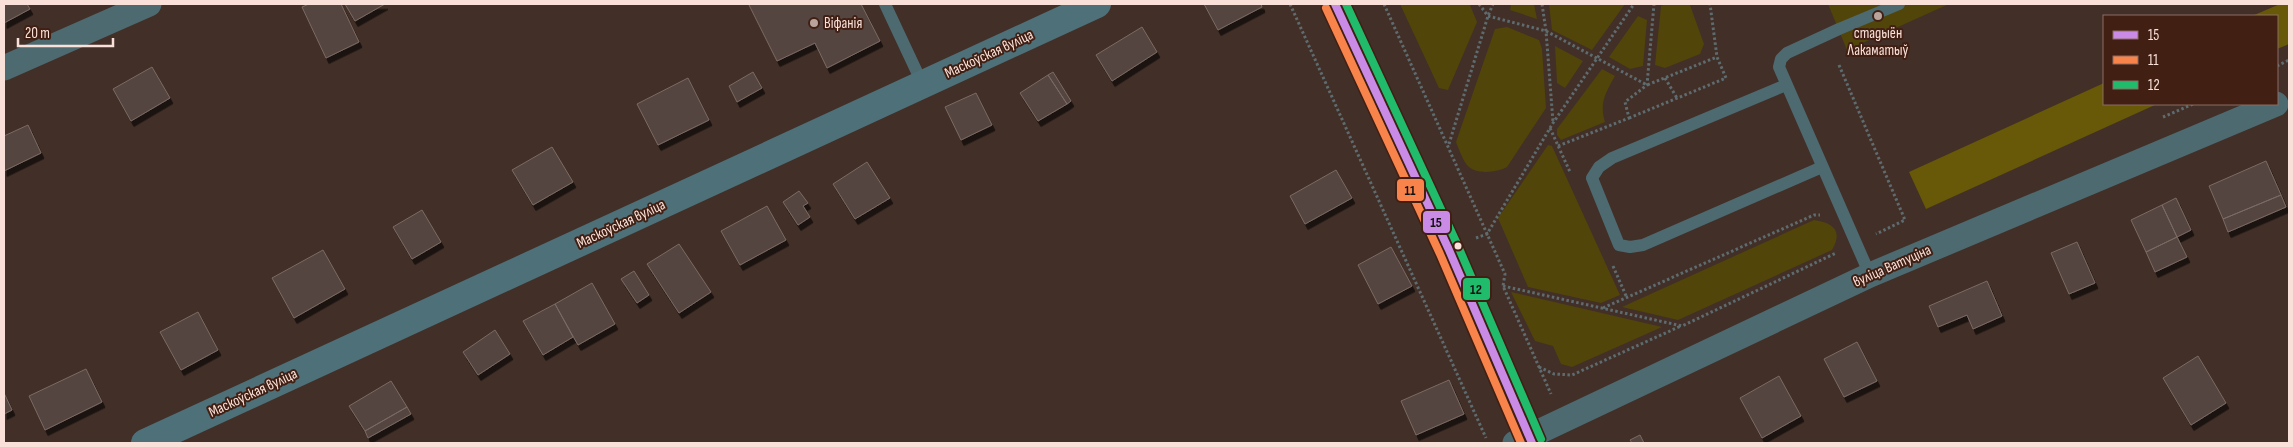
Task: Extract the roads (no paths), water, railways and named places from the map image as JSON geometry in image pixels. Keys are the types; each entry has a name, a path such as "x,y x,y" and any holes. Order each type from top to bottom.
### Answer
{"main road":[{"path":"1335,4 1449,250 1525,441"}],"street":[{"path":"4,68 149,4"},
{"name":"Маскоўская вуліца","path":"145,443 1097,4"},
{"name":"вуліца Ватуціна","path":"1525,441 1870,275 2274,105"}],"lane":[{"path":"886,4 922,85"},
{"path":"1870,275 1779,67 1781,59 1787,53 1839,28 1899,4"},
{"path":"1786,85 1612,158 1599,167 1592,178 1619,245 1630,247 1644,245 1822,166"}],"place":[{"name":"стадыён Лакаматыў","path":"1878,16"},
{"name":"Віфанія","path":"814,23"}]}
